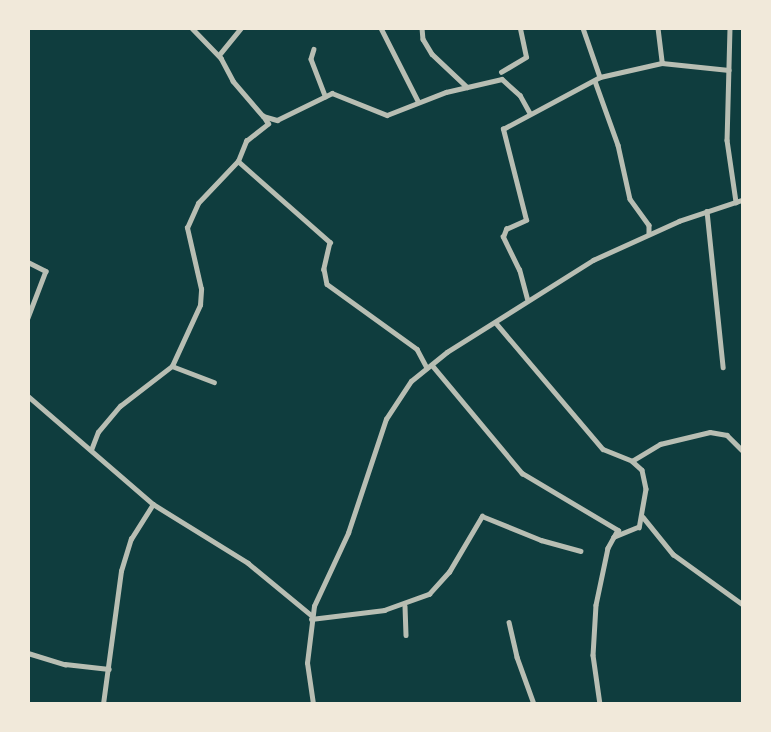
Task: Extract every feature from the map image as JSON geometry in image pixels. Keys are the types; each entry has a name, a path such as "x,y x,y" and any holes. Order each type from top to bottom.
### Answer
{"street":[{"path":"91,450 98,432 120,406 172,366 200,305 201,289 188,228 198,202 238,161 243,146 268,124 233,81 219,55 192,28"},
{"path":"219,55 241,28"},
{"path":"381,28 418,101"},
{"path":"422,28 423,39 432,54 467,87"},
{"path":"501,72 526,57 520,28"},
{"path":"583,28 600,77"},
{"path":"658,28 662,63"},
{"path":"730,28 727,140 736,202"},
{"path":"314,49 311,59 325,96"},
{"path":"527,299 519,270 503,237 506,229 526,220 503,132 506,125 600,77 662,63 729,70"},
{"path":"262,116 277,120 325,96 339,95 387,115 418,101 502,79 520,95 530,113"},
{"path":"595,81 618,146 630,199 648,225 650,233"},
{"path":"238,161 330,242 324,268 327,284 417,349 427,368"},
{"path":"314,704 307,663 311,617 318,592 348,533 386,419 401,393 432,364 496,323 527,299 593,260 650,233 742,200"},
{"path":"707,211 723,367"},
{"path":"28,262 46,271 28,318"},
{"path":"496,323 603,449 632,460 646,480 643,517 639,527 614,537"},
{"path":"432,364 522,473 618,530 608,548 596,605 593,655 600,704"},
{"path":"172,366 214,382"},
{"path":"28,396 153,504 248,563 311,617 343,618 405,606 429,594 449,572 482,516 541,540 581,551"},
{"path":"632,460 660,444 710,432 727,435 742,450"},
{"path":"103,704 124,563 131,539 153,504"},
{"path":"643,517 672,554 742,604"},
{"path":"405,606 406,635"},
{"path":"509,622 517,657 534,704"},
{"path":"28,653 65,664 110,669"}]}
